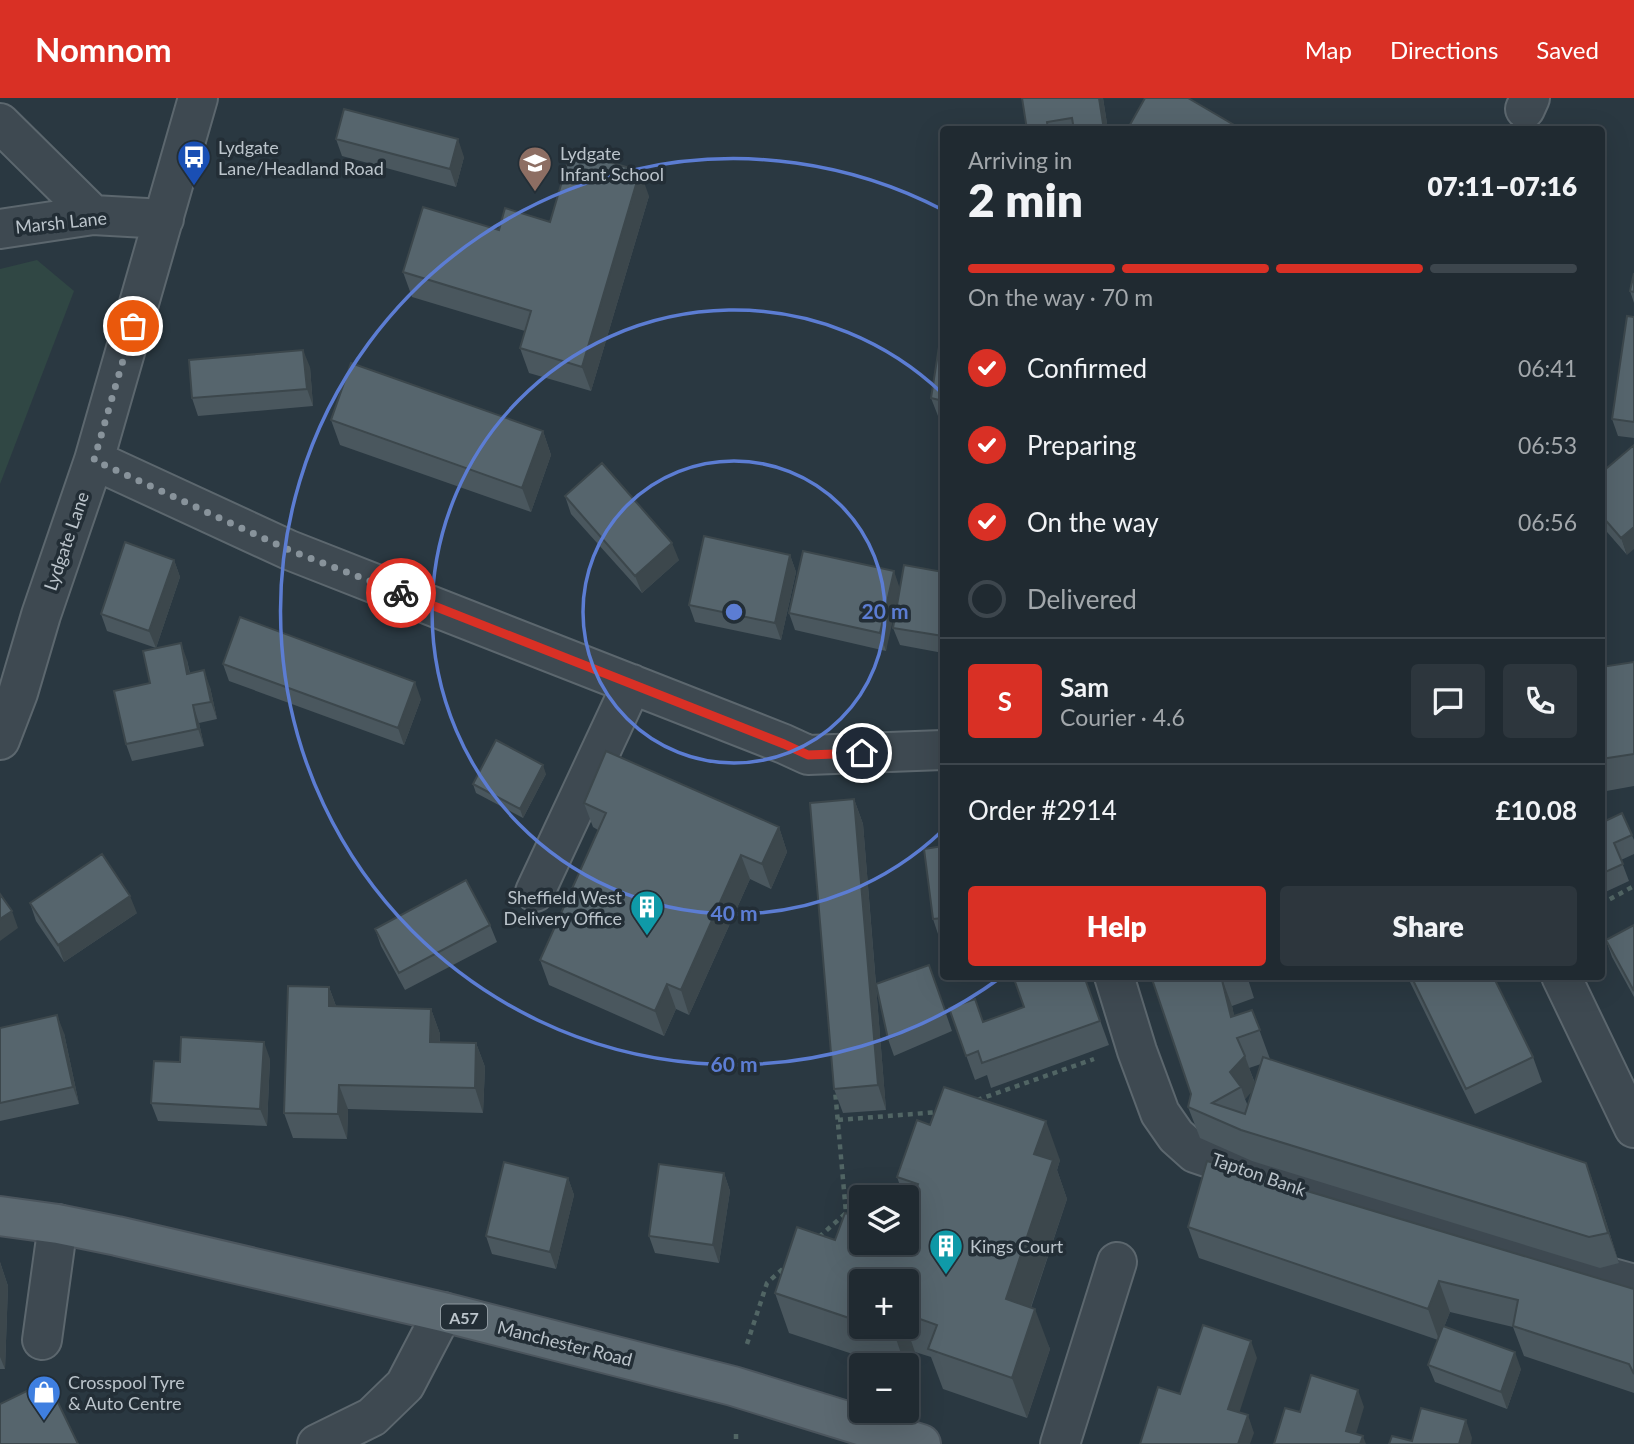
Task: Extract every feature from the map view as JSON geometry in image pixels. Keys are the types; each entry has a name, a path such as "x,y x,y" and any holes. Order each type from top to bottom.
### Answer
{"main road":[{"name":"Manchester Road","path":"0,1216 58,1224 443,1312 733,1386 921,1444"}],"street":[{"name":"Lydgate Lane","path":"0,740 18,693 41,615 94,460 198,98"},
{"path":"0,124 93,215"},
{"name":"Marsh Lane","path":"0,229 93,215 164,219"},
{"path":"94,460 289,550 808,755 940,750"},
{"path":"535,892 632,684"},
{"name":"Tapton Bank","path":"1115,980 1160,1113 1176,1136 1195,1153 1360,1209 1634,1284"},
{"path":"1563,980 1634,1128"},
{"path":"42,1340 58,1224"},
{"path":"1060,1444 1116,1262"},
{"path":"317,1444 372,1430 405,1385 443,1312"}],"path":[{"path":"1605,902 1634,886"},
{"path":"969,1103 1116,1051 1137,1051"},
{"path":"816,1239 846,1213 835,1080"},
{"path":"838,1120 944,1111"},
{"path":"733,1386 767,1283 787,1266"}],"green space":[{"path":"37,260 74,291 0,484 0,269"}],"building":[{"path":"1022,98 1099,98 1103,126 1073,126 1072,118 1047,122 1048,126 1026,126"},
{"path":"1145,98 1188,98 1234,125 1234,126 1129,126"},
{"path":"344,109 458,139 450,169 336,139"},
{"path":"571,151 640,171 582,367 520,348 531,311 403,272 423,207 499,230 505,208 550,222"},
{"path":"1634,273 1634,292 1630,291"},
{"path":"1627,316 1634,317 1634,422 1612,419"},
{"path":"940,340 940,400 931,398"},
{"path":"303,350 307,389 192,398 189,360"},
{"path":"351,363 543,431 522,488 331,420"},
{"path":"1634,445 1634,527 1621,538 1605,520 1605,470"},
{"path":"602,463 672,543 635,576 565,496"},
{"path":"704,536 790,555 775,623 689,605"},
{"path":"125,542 174,560 149,631 101,614"},
{"path":"803,551 894,571 880,633 789,613"},
{"path":"904,565 940,571 940,636 893,628"},
{"path":"240,617 415,682 398,728 223,664"},
{"path":"181,643 187,674 204,670 211,702 193,705 198,729 126,744 114,691 150,683 143,651"},
{"path":"1634,662 1634,754 1605,758 1605,666"},
{"path":"496,740 543,765 520,809 473,784"},
{"name":"Sheffield West Delivery Office","path":"606,751 779,827 762,864 741,855 681,990 667,984 655,1011 540,960 606,813 584,803"},
{"path":"854,799 878,1085 834,1089 810,803"},
{"path":"1622,813 1632,835 1614,843 1623,864 1605,872 1605,821"},
{"path":"940,846 940,918 933,919 924,849"},
{"path":"102,854 130,896 58,945 30,903"},
{"path":"466,880 490,925 399,973 375,929"},
{"path":"0,894 12,911 0,919"},
{"path":"1634,925 1634,991 1606,940"},
{"path":"929,965 946,1013 888,1039 876,984"},
{"path":"1014,980 1085,980 1100,1021 982,1063 978,1051 966,1056 949,1008 975,999 983,1022 1024,1007"},
{"path":"1152,980 1222,980 1231,1017 1252,1010 1260,1030 1237,1038 1245,1056 1230,1072 1241,1087 1212,1103 1245,1114 1263,1057 1586,1163 1608,1233 1589,1237 1241,1130 1188,1107 1191,1094"},
{"path":"1413,980 1495,980 1533,1057 1466,1089"},
{"path":"288,986 329,987 329,1006 431,1009 430,1042 476,1043 475,1088 339,1085 338,1114 284,1113"},
{"path":"57,1015 73,1087 0,1103 0,1028"},
{"path":"181,1037 264,1042 260,1109 151,1103 154,1061 180,1062"},
{"name":"Kings Court","path":"944,1087 1046,1121 1034,1154 1053,1160 1006,1299 1035,1309 1012,1378 928,1349 937,1325 919,1319 919,1269 849,1269 849,1318 775,1293 797,1227 835,1240 845,1213 849,1214 849,1255 919,1255 919,1185 897,1177 917,1120 930,1125"},
{"path":"1207,1161 1634,1289 1634,1374 1629,1364 1513,1326 1518,1300 1439,1281 1428,1309 1188,1227"},
{"path":"504,1162 568,1178 550,1252 486,1236"},
{"path":"659,1164 724,1173 713,1245 649,1236"},
{"path":"1203,1325 1251,1341 1228,1409 1248,1415 1238,1444 1140,1444 1158,1387 1180,1394"},
{"path":"1443,1326 1515,1352 1501,1392 1428,1365"},
{"path":"1311,1375 1358,1390 1346,1431 1363,1436 1360,1444 1274,1444 1285,1408 1300,1412"},
{"path":"41,1384 50,1386 78,1444 0,1444 0,1404"},
{"path":"1421,1408 1466,1420 1459,1444 1389,1444 1392,1436 1412,1441"}],"way so far":[{"path":"133,326 94,460 289,550 401,593"}],"place":[{"name":"Lydgate Lane/Headland Road","path":"194,187"},
{"name":"Lydgate Infant School","path":"535,193"},
{"name":"Sheffield West Delivery Office","path":"647,937"},
{"name":"Kings Court","path":"946,1276"},
{"name":"Crosspool Tyre & Auto Centre","path":"44,1422"}],"route":[{"path":"401,593 808,755 862,753"}]}
